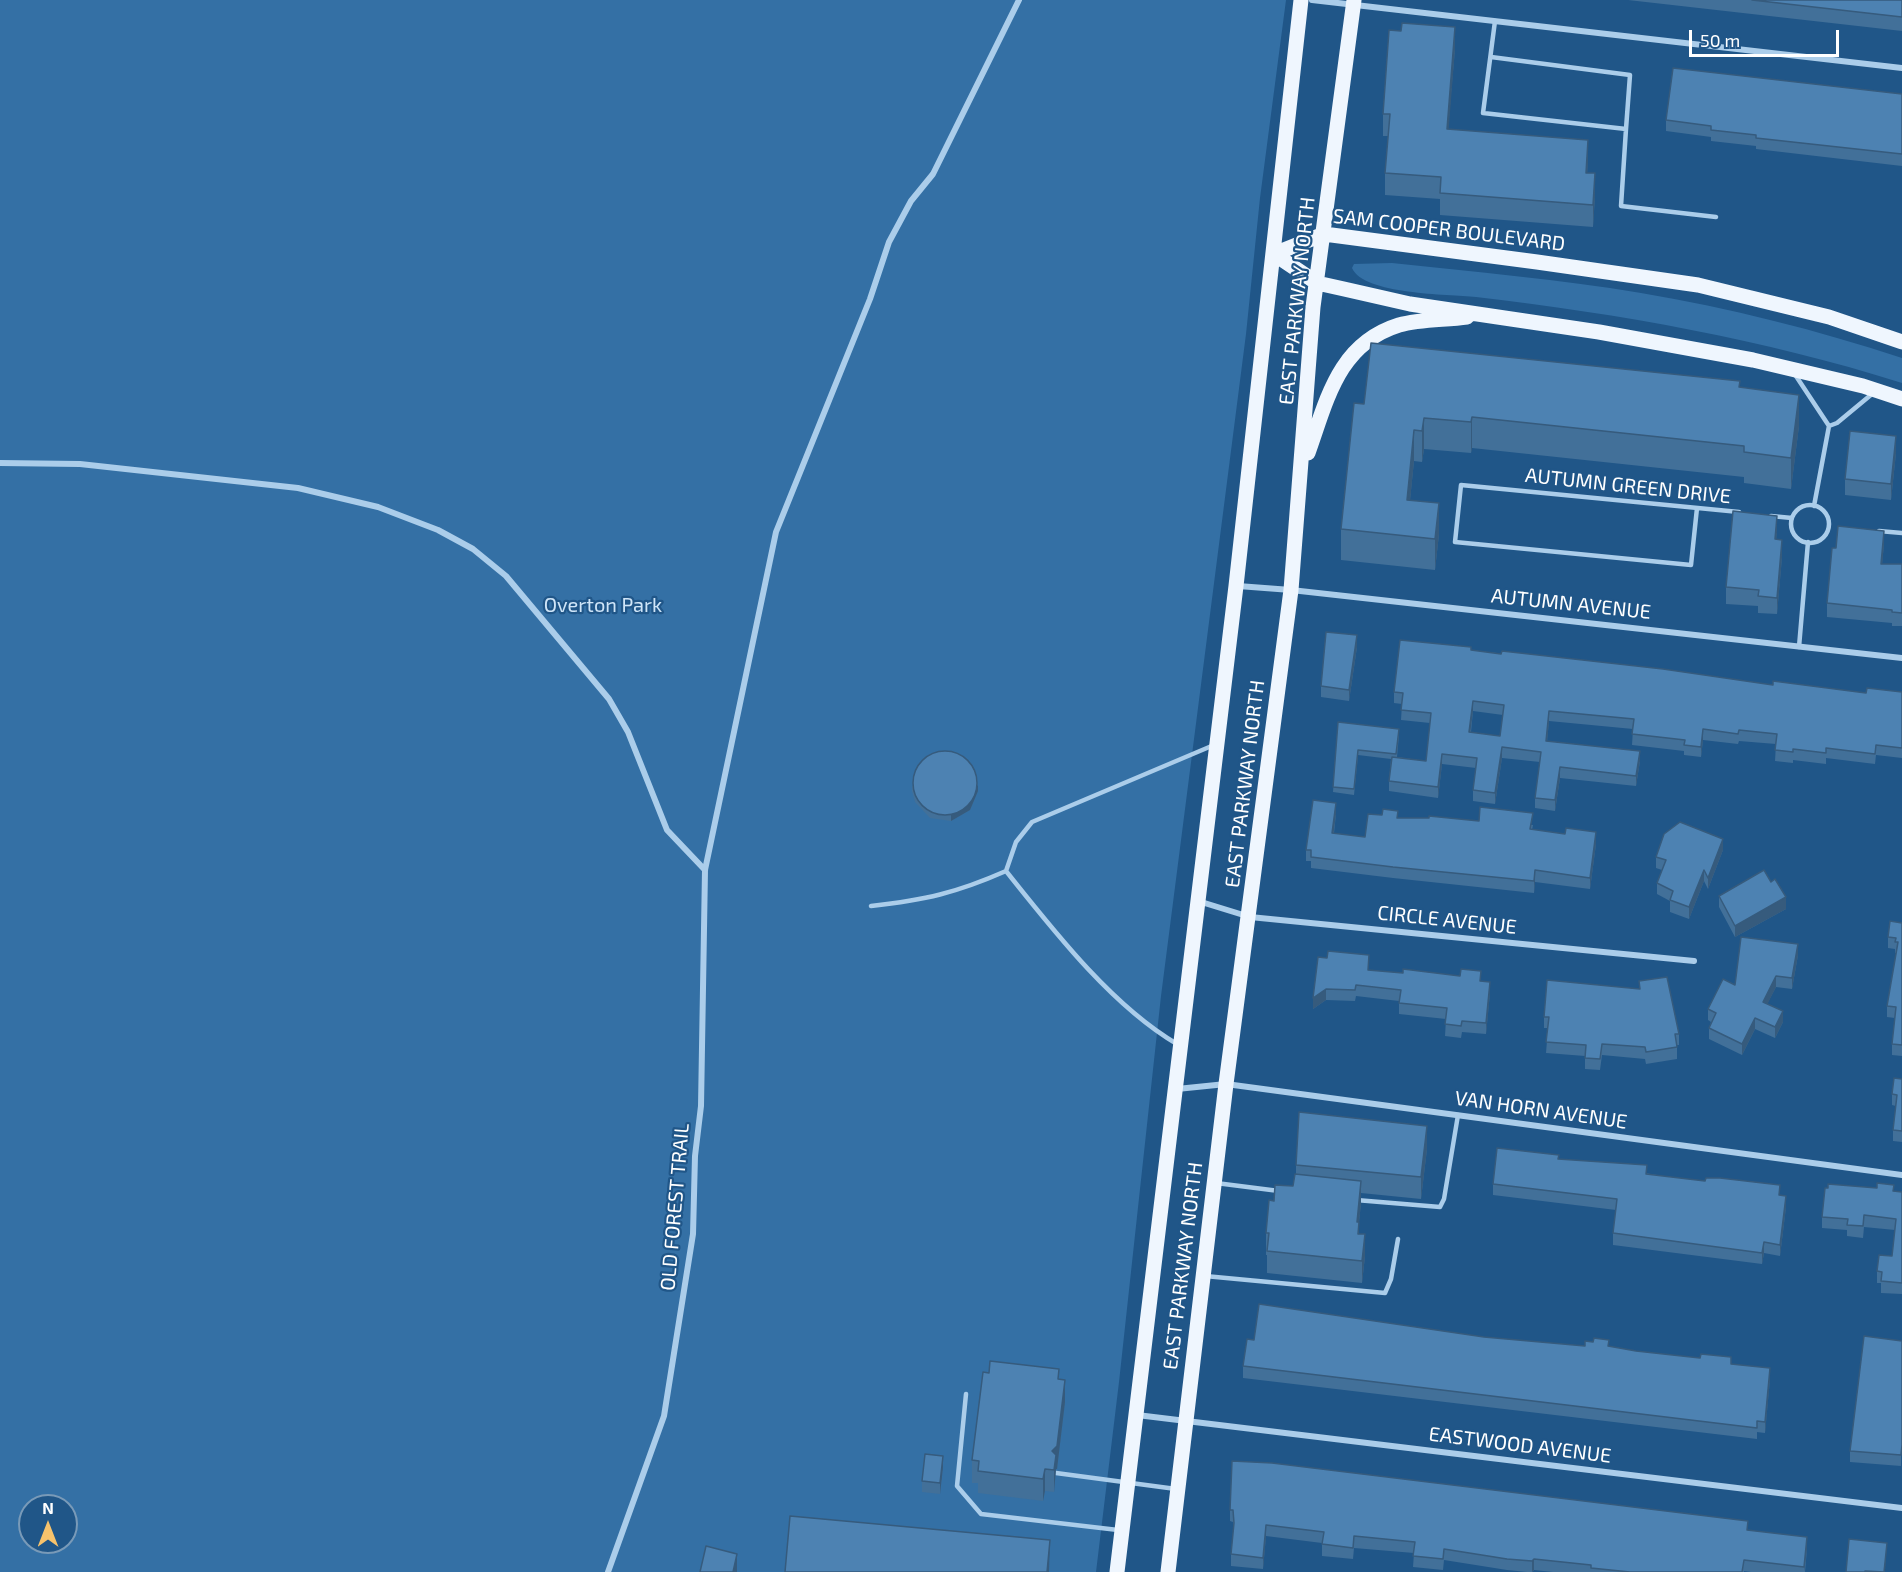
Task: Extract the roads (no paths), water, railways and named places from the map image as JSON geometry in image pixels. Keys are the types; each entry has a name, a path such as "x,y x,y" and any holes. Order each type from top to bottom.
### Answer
{"main road":[{"name":"EAST PARKWAY NORTH","path":"1117,1572 1134,1414 1236,586 1301,0"},
{"name":"EAST PARKWAY NORTH","path":"1168,1572 1202,1275 1291,590 1317,282 1353,2"},
{"name":"SAM COOPER BOULEVARD","path":"1274,254 1324,234 1698,285 1829,317 1902,342"},
{"path":"1274,254 1317,282 1410,304 1632,338 1791,369 1877,390 1902,399"},
{"path":"1301,473 1330,391 1346,360 1368,338 1400,325 1488,315"}],"street":[{"name":"OLD FOREST TRAIL","path":"608,1572 664,1416 693,1234 695,1156 701,1106 705,870 776,532 870,299 888,242 911,201 933,174 1019,0"},
{"path":"1312,0 1353,2 1495,21 1902,68"},
{"path":"0,463 124,468 298,488 378,507 438,530 473,549 506,576 609,699 628,732 667,830 705,870"},
{"name":"AUTUMN AVENUE","path":"1236,586 1291,590 1902,658"},
{"name":"CIRCLE AVENUE","path":"1197,901 1250,916 1694,961"},
{"name":"VAN HORN AVENUE","path":"1174,1089 1226,1084 1902,1175"},
{"name":"EASTWOOD AVENUE","path":"1134,1414 1902,1508"}],"lane":[{"path":"1495,21 1484,112 1626,129"},
{"path":"1491,57 1630,75 1621,206 1716,217"},
{"path":"1791,369 1829,426 1814,506"},
{"path":"1829,426 1837,423 1860,401 1877,390"},
{"name":"AUTUMN GREEN DRIVE","path":"1697,508 1691,565 1455,542 1461,485 1697,508 1744,513"},
{"path":"1814,506 1826,514 1829,526 1823,538 1808,542 1795,535 1792,518 1799,508 1814,506"},
{"path":"1768,515 1792,518"},
{"path":"1829,526 1839,527"},
{"path":"1871,530 1902,533"},
{"path":"1799,647 1808,542"},
{"path":"870,906 929,898 960,891 1006,871 1016,842 1032,822 1216,744"},
{"path":"1006,871 1043,918 1102,982 1161,1035 1180,1046"},
{"path":"1345,1198 1440,1207 1444,1199 1458,1115"},
{"path":"1214,1183 1287,1191"},
{"path":"1202,1275 1385,1293 1391,1279 1398,1239"},
{"path":"966,1394 957,1485 981,1514 1121,1530"},
{"path":"1056,1473 1178,1489"}],"park label":[{"name":"Overton Park","path":"603,605"}]}
